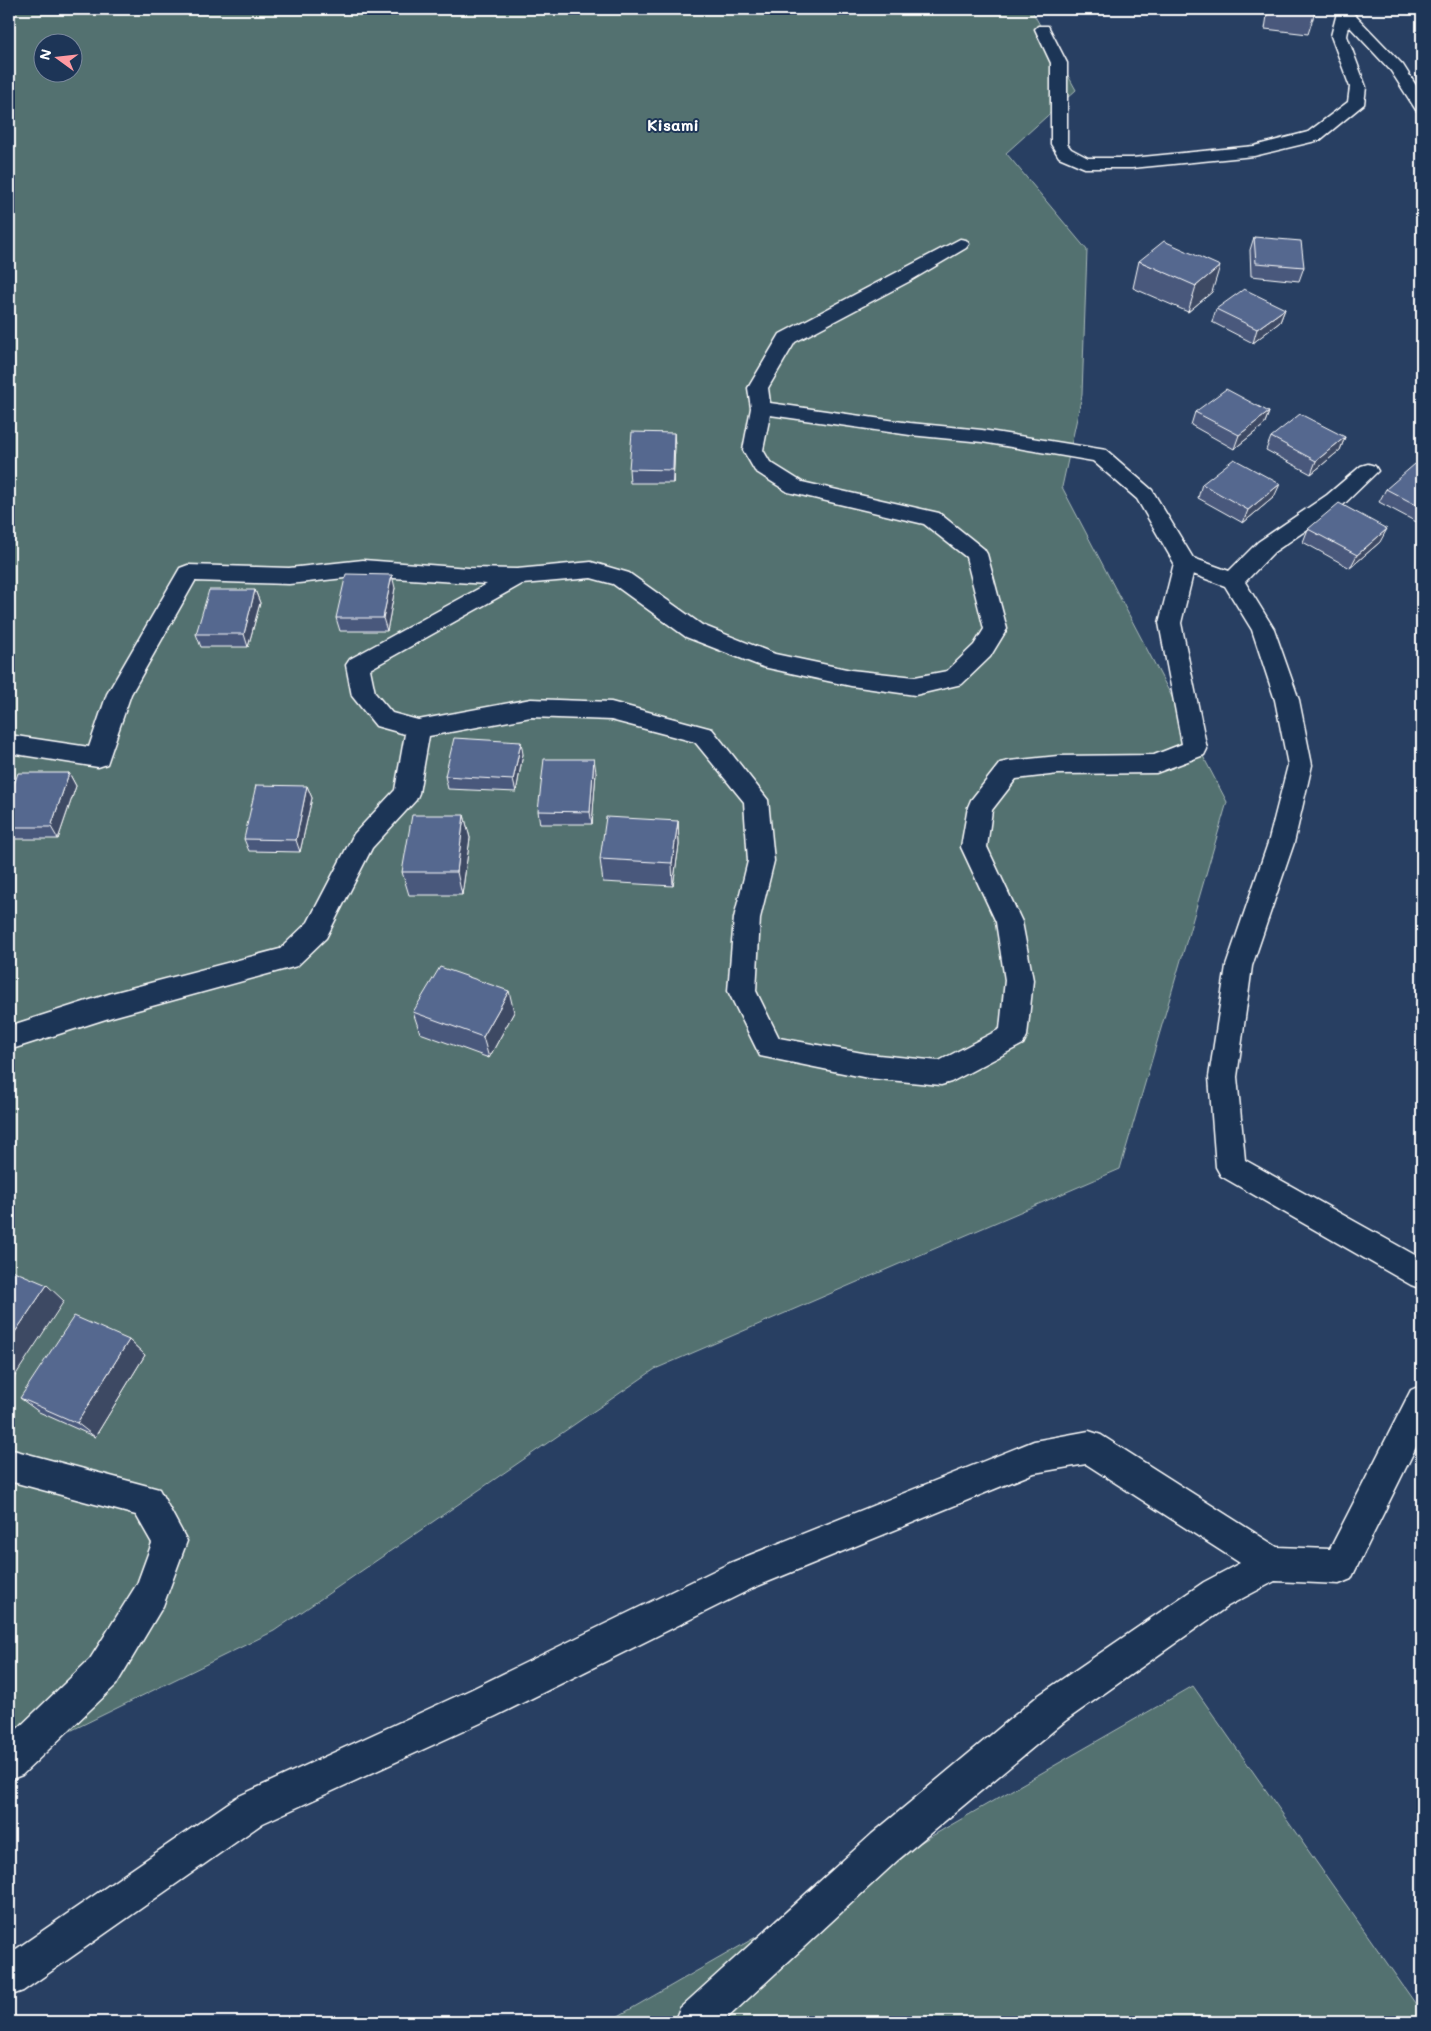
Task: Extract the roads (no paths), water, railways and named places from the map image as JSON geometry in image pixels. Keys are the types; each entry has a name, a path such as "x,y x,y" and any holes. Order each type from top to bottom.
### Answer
{"street":[{"path":"1043,29 1059,63 1059,144 1065,153 1085,163 1132,163 1254,151 1314,136 1337,121 1356,104 1358,86 1340,36 1344,10"},
{"path":"1344,10 1397,68 1422,107"},
{"path":"9,744 98,758 119,694 188,573 289,576 363,568 469,576 517,577 590,570 621,578 694,631 771,661 851,678 915,686 954,678 982,651 996,629 976,554 931,518 795,487 762,466 753,450 761,408 758,388 787,338 904,277 960,244"},
{"path":"761,408 910,429 982,436 1099,455 1145,495 1185,563 1233,581 1263,629 1286,700 1300,765 1281,843 1239,966 1223,1077 1231,1167 1422,1275"},
{"path":"1233,581 1266,547 1336,500 1368,471"},
{"path":"517,577 358,665 364,696 384,720 418,728 532,708 611,711 703,734 756,800 761,861 747,918 742,991 770,1048 868,1066 942,1073 1013,1036 1019,980 1009,922 974,847 980,808 1009,770 1058,766 1156,764 1196,749 1170,623 1185,563"},
{"path":"9,1038 112,1005 288,958 317,930 363,841 407,793 418,728"},
{"path":"9,1977 250,1810 483,1704 742,1575 1034,1457 1089,1447 1273,1564 1339,1567 1422,1401"},
{"path":"9,1465 147,1501 170,1541 152,1594 103,1672 9,1762"},
{"path":"694,2022 885,1847 1052,1708 1216,1594 1273,1564"}],"district":[{"name":"Kisami","path":"673,124"}]}
